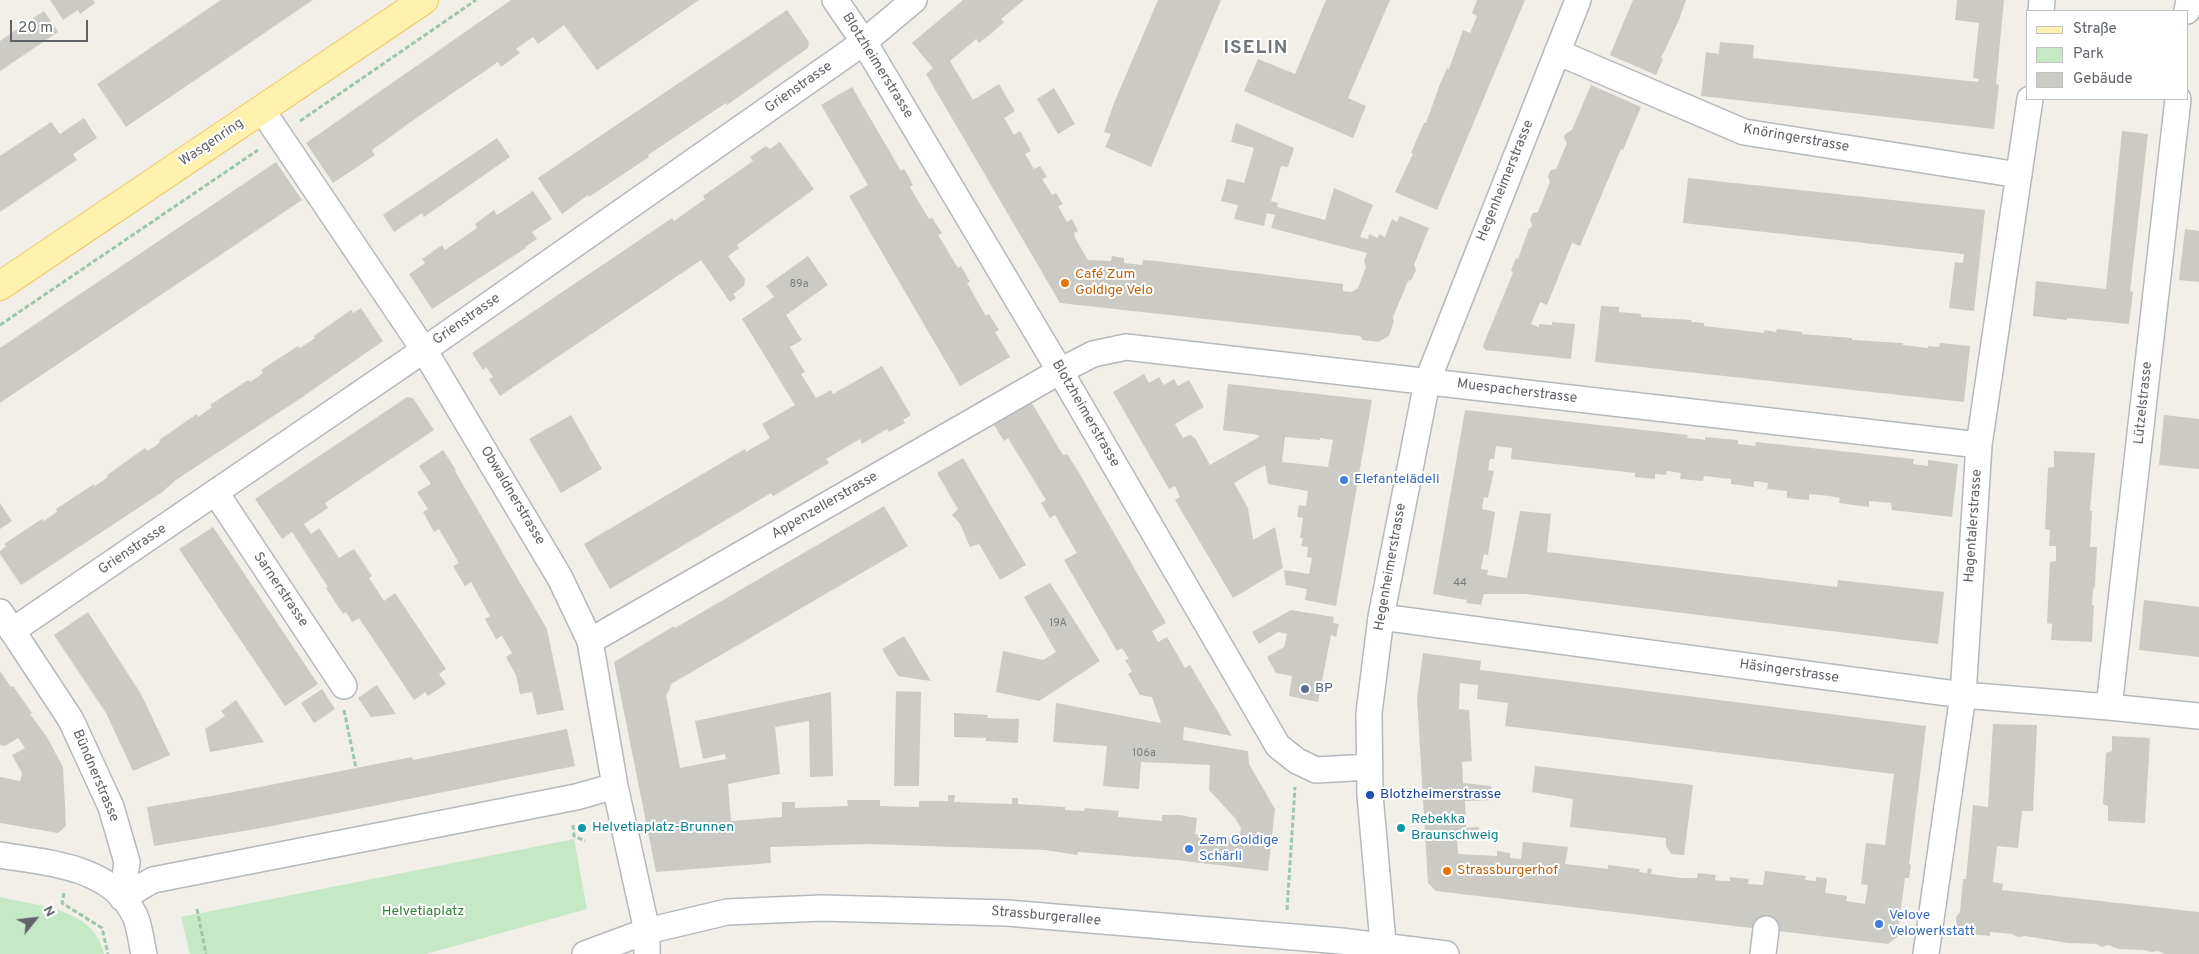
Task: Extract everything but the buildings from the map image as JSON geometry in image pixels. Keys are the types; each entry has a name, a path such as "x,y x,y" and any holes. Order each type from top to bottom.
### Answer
{"main road":[{"name":"Wasgenring","path":"0,286 424,0"}],"street":[{"name":"Blotzheimerstrasse","path":"835,0 864,42 1060,371 1278,746 1297,761 1316,770 1370,767"},
{"name":"Grienstrasse","path":"6,622 216,493 864,42 914,0"},
{"name":"Hegenheimerstrasse","path":"1384,950 1370,767 1369,713 1381,617 1427,382 1578,0"},
{"name":"Knöringerstrasse","path":"1557,52 1744,132 2020,175"},
{"name":"Hagentalerstrasse","path":"1926,954 1963,695 1979,445 2030,100"},
{"name":"Lützelstrasse","path":"2109,707 2178,100"},
{"name":"Obwaldnerstrasse","path":"262,110 424,350 560,578 590,640 615,786 647,942"},
{"name":"Muespacherstrasse","path":"1060,371 1093,354 1126,347 1979,445"},
{"name":"Appenzellerstrasse","path":"590,640 1060,371"},
{"name":"Sarnerstrasse","path":"216,493 344,686"},
{"name":"Häsingerstrasse","path":"1381,617 1963,695 2199,716"},
{"name":"Bündnerstrasse","path":"6,622 71,720 111,806 127,862 122,898"},
{"path":"122,898 153,880 566,799 615,786"},
{"path":"0,855 66,867 93,876 109,886 122,898 135,917 144,954"},
{"name":"Strassburgerallee","path":"585,954 647,942 727,912 822,908 1006,913 1285,937 1384,950 1446,954"},
{"path":"1763,954 1766,929"}],"path":[{"path":"0,325 476,0"},
{"path":"347,726 356,768"},
{"path":"1285,937 1297,761"},
{"path":"576,822 572,826 574,836 585,841"},
{"path":"66,867 62,903 102,928 108,954"},
{"path":"196,909 206,954"}],"green space":[{"name":"Helvetiaplatz","path":"574,839 587,909 426,954 190,954 181,917"},
{"path":"0,897 47,907 77,918 89,927 98,939 104,954 0,954"}],"place":[{"name":"Café Zum Goldige Velo","path":"1065,283"},
{"name":"Elefantelädeli","path":"1344,480"},
{"name":"BP","path":"1305,689"},
{"name":"Blotzheimerstrasse","path":"1370,795"},
{"name":"Helvetiaplatz-Brunnen","path":"582,828"},
{"name":"Rebekka Braunschweig","path":"1401,828"},
{"name":"Zem Goldige Schärli","path":"1189,849"},
{"name":"Strassburgerhof","path":"1447,871"},
{"name":"Velove Velowerkstatt","path":"1879,924"}],"district":[{"name":"ISELIN","path":"1256,49"}]}
